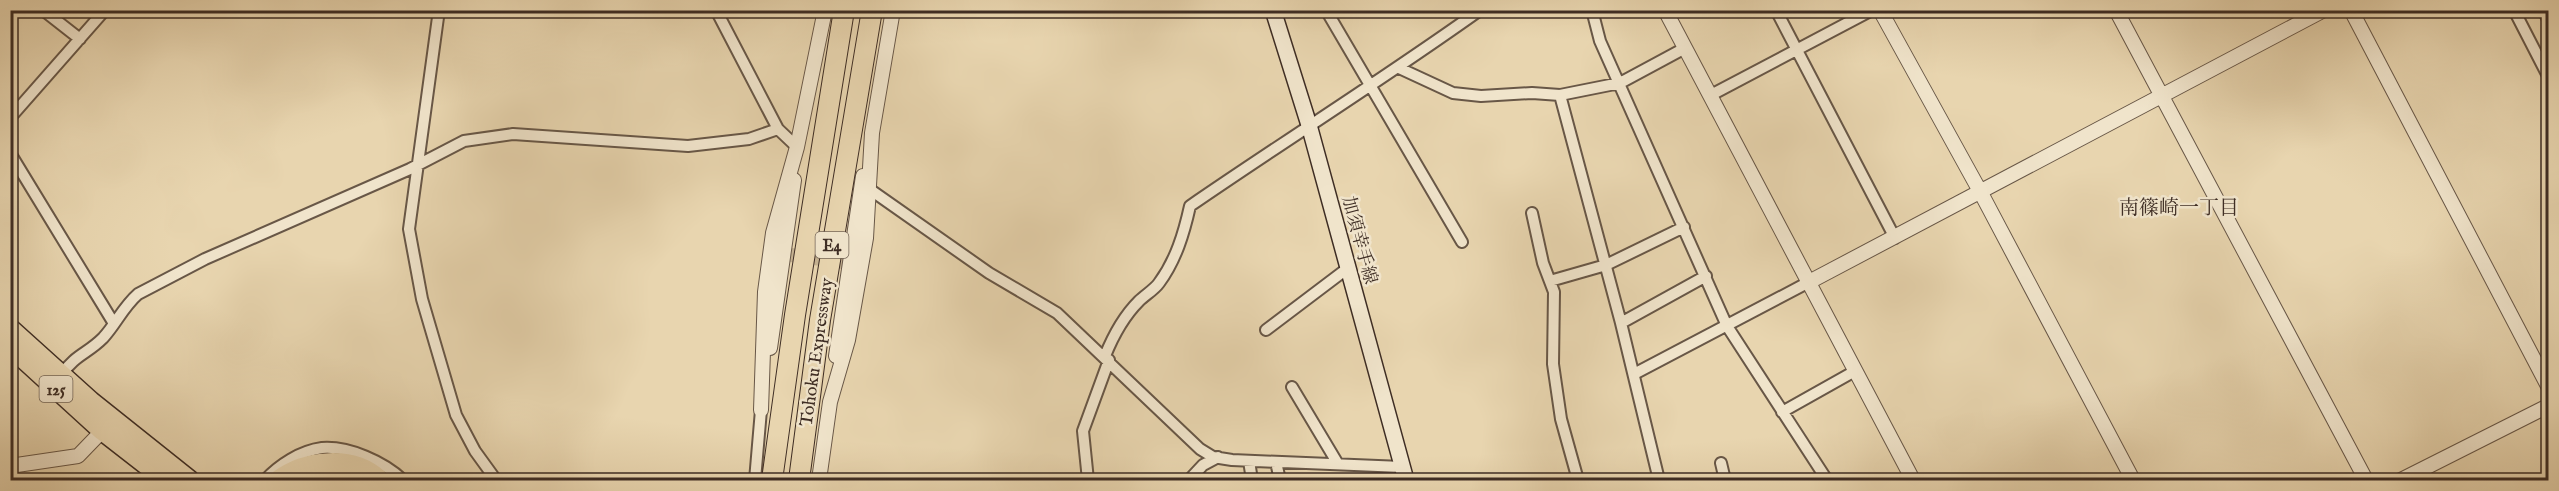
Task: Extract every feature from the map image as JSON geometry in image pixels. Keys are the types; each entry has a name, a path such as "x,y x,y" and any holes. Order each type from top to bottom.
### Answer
{"highway":[{"name":"Tohoku Expressway","path":"758,479 795,315 844,10"},
{"name":"Tohoku Expressway","path":"799,480 820,320 872,10"},
{"name":"125","path":"10,328 61,375 161,479"},
{"name":"125","path":"10,346 108,425 190,480"},
{"path":"279,480 304,467 332,463 358,475"},
{"path":"299,480 328,473 358,475 379,480"}],"main road":[{"name":"加須幸手線","path":"1273,10 1309,124 1404,474"}],"street":[{"path":"43,10 80,39"},
{"path":"10,118 105,10"},
{"path":"440,10 425,127 416,164 409,229 422,299 456,415 475,452 496,480"},
{"path":"716,10 778,129 797,147"},
{"path":"758,479 764,311 773,233 797,147 825,10"},
{"path":"830,402 848,340 866,238 866,187 872,133 893,10"},
{"path":"1326,10 1462,242"},
{"path":"1088,480 1083,431 1107,358 1119,326 1139,301 1160,282 1168,269 1184,237 1190,206 1309,124 1399,68 1480,10"},
{"path":"1592,10 1600,41 1727,326 1827,480"},
{"path":"1665,10 1913,480"},
{"path":"1776,10 1895,238"},
{"path":"1711,95 1872,10"},
{"path":"1880,10 1981,193 2133,480"},
{"path":"2116,10 2366,480"},
{"path":"1634,374 1981,193 2324,10"},
{"path":"2351,10 2548,386"},
{"path":"2514,10 2548,75"},
{"path":"1399,68 1453,93 1481,96 1532,93 1560,95 1620,83 1685,48"},
{"path":"1560,95 1621,323 1659,480"},
{"path":"61,375 75,357 105,336 129,302 159,283 464,141 513,134 688,147 749,139 778,129"},
{"path":"763,386 787,254 797,147"},
{"path":"10,153 113,322"},
{"path":"866,187 989,273 1057,313 1107,358 1200,449 1218,457 1250,461 1338,464 1404,474"},
{"path":"819,480 846,263 866,187"},
{"path":"1532,213 1543,263 1554,292 1553,364 1561,418 1578,480"},
{"path":"1550,281 1606,265 1684,227"},
{"path":"1266,330 1348,268"},
{"path":"1621,323 1706,276"},
{"path":"1782,412 1855,371"},
{"path":"1292,387 1338,464"},
{"path":"2401,480 2548,406"},
{"path":"10,466 78,456 108,425"},
{"path":"265,480 291,459 322,448 351,453 382,464 403,480"},
{"path":"1189,480 1203,465 1218,457"},
{"path":"1250,461 1252,480"},
{"path":"1276,462 1280,480"},
{"path":"1721,463 1725,480"}],"waterway":[{"path":"2537,10 2548,32"},
{"path":"10,473 19,480"}],"tunnel":[{"path":"791,255 843,262"}],"district":[{"name":"南篠崎一丁目","path":"2179,207"}]}
